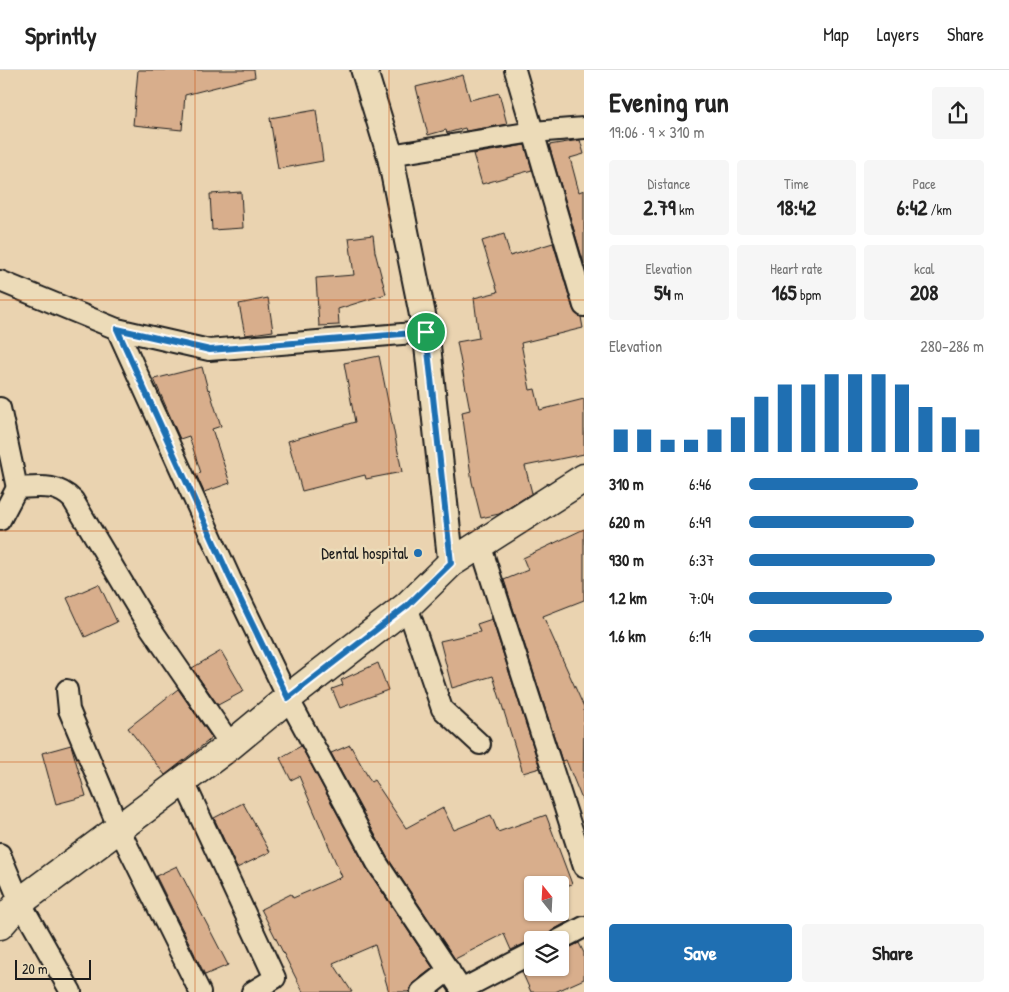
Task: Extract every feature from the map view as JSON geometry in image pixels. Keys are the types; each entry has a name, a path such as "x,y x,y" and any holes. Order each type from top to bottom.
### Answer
{"main road":[{"path":"0,925 20,902 184,782 288,698 407,606 451,563 584,478"}],"street":[{"path":"364,70 390,155 426,332 451,563"},
{"path":"515,70 584,306"},
{"path":"390,155 533,132 584,128"},
{"path":"0,282 117,329 210,350 426,332"},
{"path":"117,329 230,578 288,698 377,863 462,991 524,957"},
{"path":"0,408 17,488 0,520"},
{"path":"17,488 50,487 64,490 73,500 144,617 231,745"},
{"path":"480,544 583,859"},
{"path":"407,606 442,709 480,744"},
{"path":"67,690 69,710 119,829 200,992"},
{"path":"184,782 275,978 252,992"},
{"path":"0,854 20,902 71,992"},
{"path":"569,935 584,927"},
{"path":"421,992 448,970"}],"building":[{"path":"138,70 254,70 255,77 185,95 182,130 133,125"},
{"path":"463,75 470,100 499,93 507,124 466,131 465,128 447,133 446,130 428,135 416,87"},
{"path":"316,110 323,161 278,169 270,118"},
{"path":"580,140 584,154 570,158 579,192 584,190 584,264 549,145"},
{"path":"525,145 532,170 482,184 473,154"},
{"path":"241,192 243,228 212,230 210,194"},
{"path":"504,234 510,256 553,243 573,309 581,317 583,328 521,343 530,390 535,389 540,410 584,399 584,454 525,466 532,493 499,514 481,518 472,482 462,412 470,410 457,342 479,338 474,298 498,292 482,241"},
{"path":"373,235 375,252 386,294 338,309 339,325 319,326 316,278 354,275 349,238"},
{"path":"268,298 273,331 245,335 239,304"},
{"path":"379,356 402,472 366,479 365,475 302,491 288,441 355,422 344,363"},
{"path":"202,367 221,426 212,429 230,483 204,492 196,474 201,473 189,436 180,439 154,379"},
{"path":"584,529 584,600 543,616 584,707 583,802 566,760 562,761 504,580 528,570 523,558"},
{"path":"99,584 117,622 85,637 67,598"},
{"path":"492,619 540,768 523,773 493,676 452,688 440,641 480,632 477,624"},
{"path":"221,651 244,691 218,705 192,668"},
{"path":"378,663 388,690 340,708 332,689 343,685 341,680"},
{"path":"178,689 212,738 165,775 128,728"},
{"path":"71,745 86,796 56,804 42,753"},
{"path":"350,745 371,782 374,780 406,828 443,808 454,830 491,815 498,832 546,815 569,876 524,876 524,921 569,921 552,931 524,931 524,944 511,950 504,934 455,959 387,857 331,753"},
{"path":"301,746 367,869 433,968 413,983 409,992 389,992 375,945 333,963 352,992 303,992 261,909 291,894 293,898 342,877 299,776 291,780 280,758"},
{"path":"243,803 270,852 237,868 214,818"},
{"path":"177,866 228,965 205,975 156,876"},
{"path":"579,943 584,953 584,979 555,992 531,992 522,972 524,971 524,976 569,976 569,948"}],"place":[{"name":"Dental hospital","path":"418,553"}],"route":[{"path":"117,329 210,350 426,332 451,563 407,606 288,698 230,578 117,329"}]}
